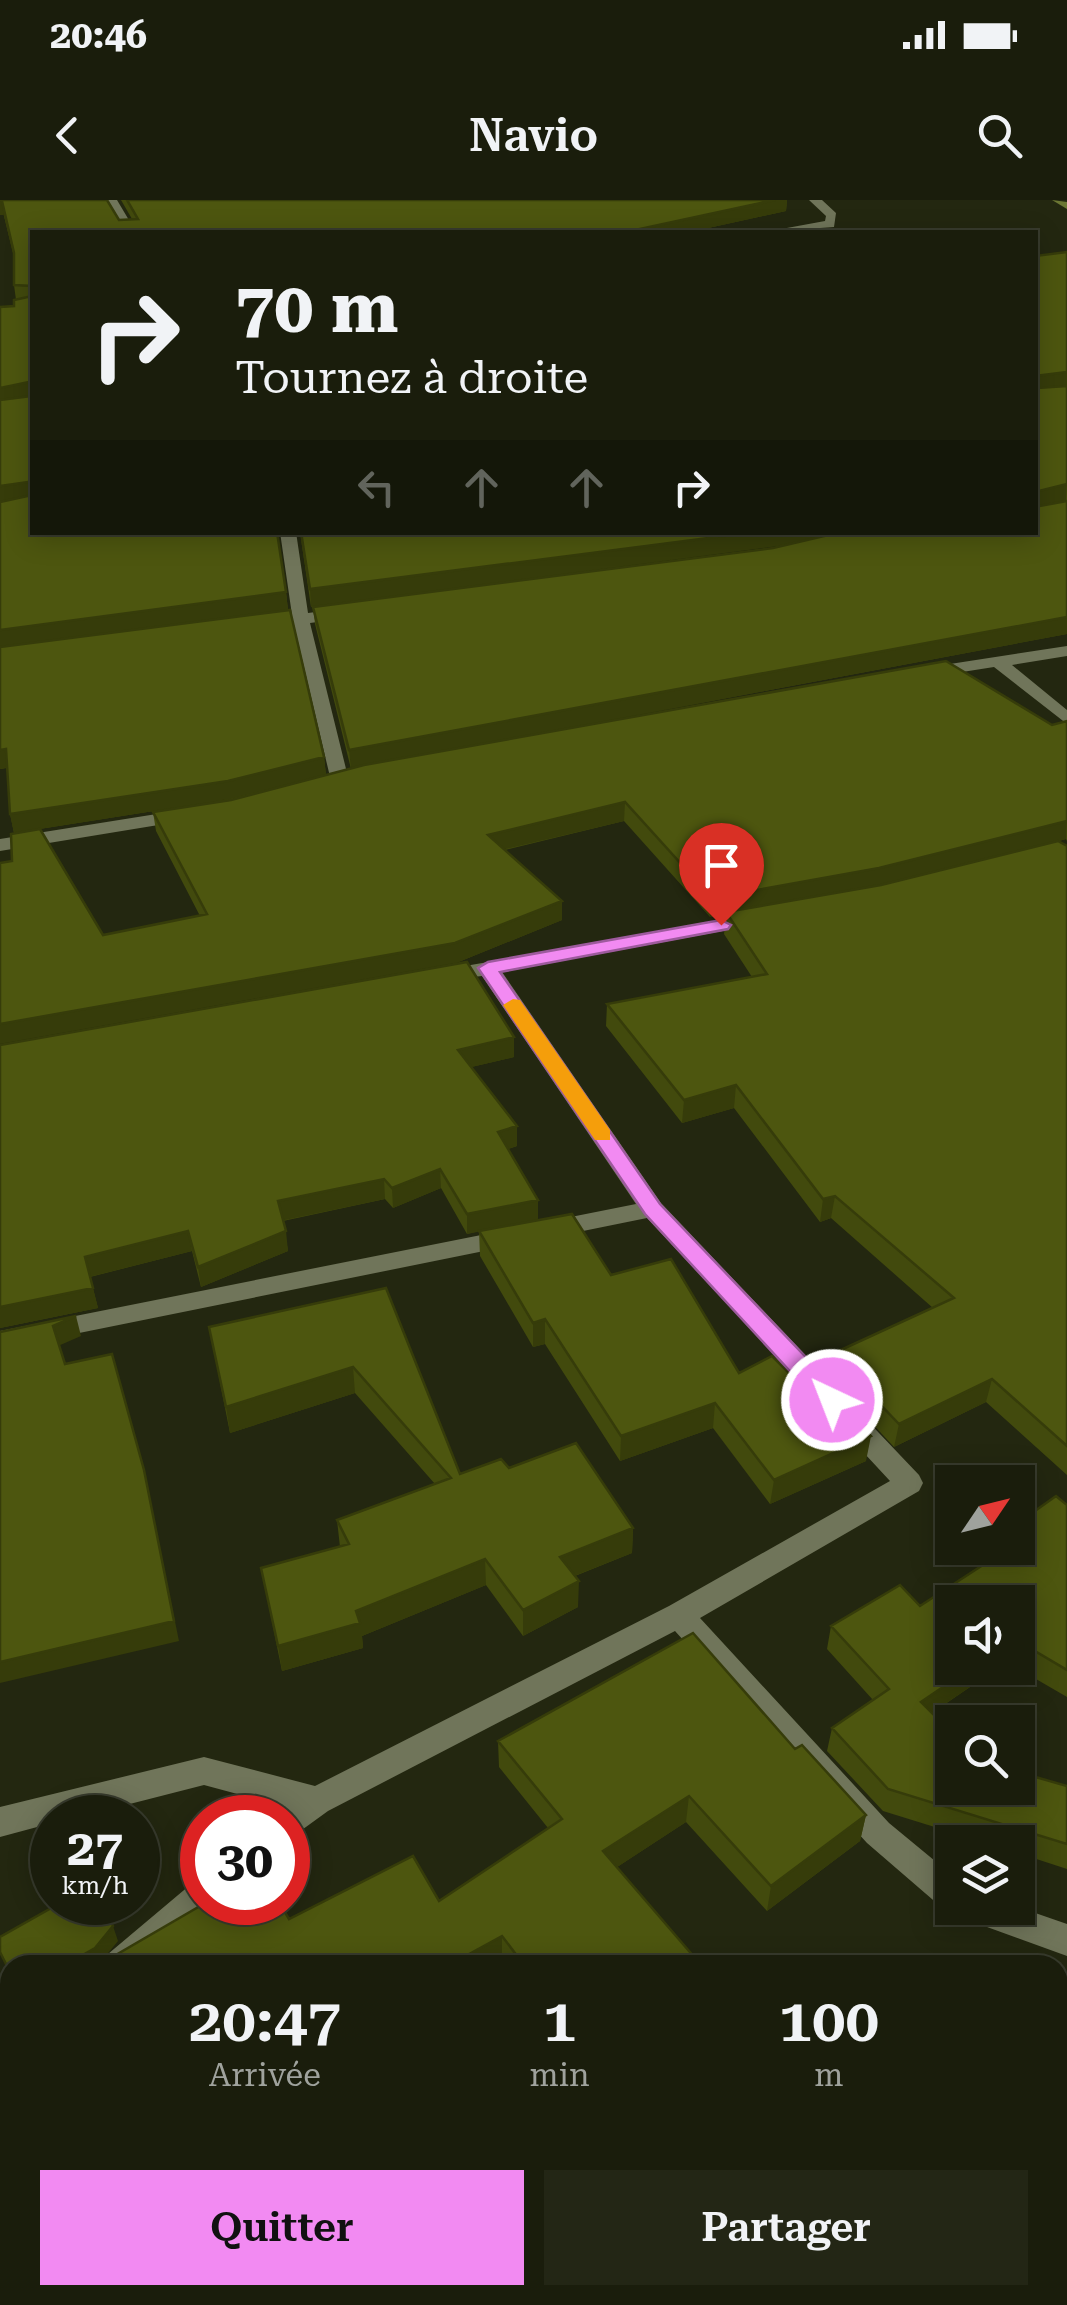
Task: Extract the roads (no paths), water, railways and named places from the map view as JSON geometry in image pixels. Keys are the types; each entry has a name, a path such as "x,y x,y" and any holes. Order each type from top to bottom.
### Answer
{"street":[{"path":"111,200 129,230"},
{"path":"786,230 830,224 832,216 815,200"},
{"path":"288,535 331,784 364,775"},
{"path":"244,626 359,611"},
{"path":"901,678 1067,651"},
{"path":"996,660 1067,719"},
{"path":"0,845 213,812"},
{"path":"449,975 780,914"},
{"path":"310,1807 679,1615 909,1483 652,1209 488,968"},
{"path":"0,1340 652,1209"},
{"path":"679,1615 878,1833 935,1881"},
{"path":"0,1822 204,1771 317,1801"},
{"path":"132,1955 180,1915"},
{"path":"1025,1925 1067,1940"}],"waterway":[{"path":"1057,200 1067,206"}]}
